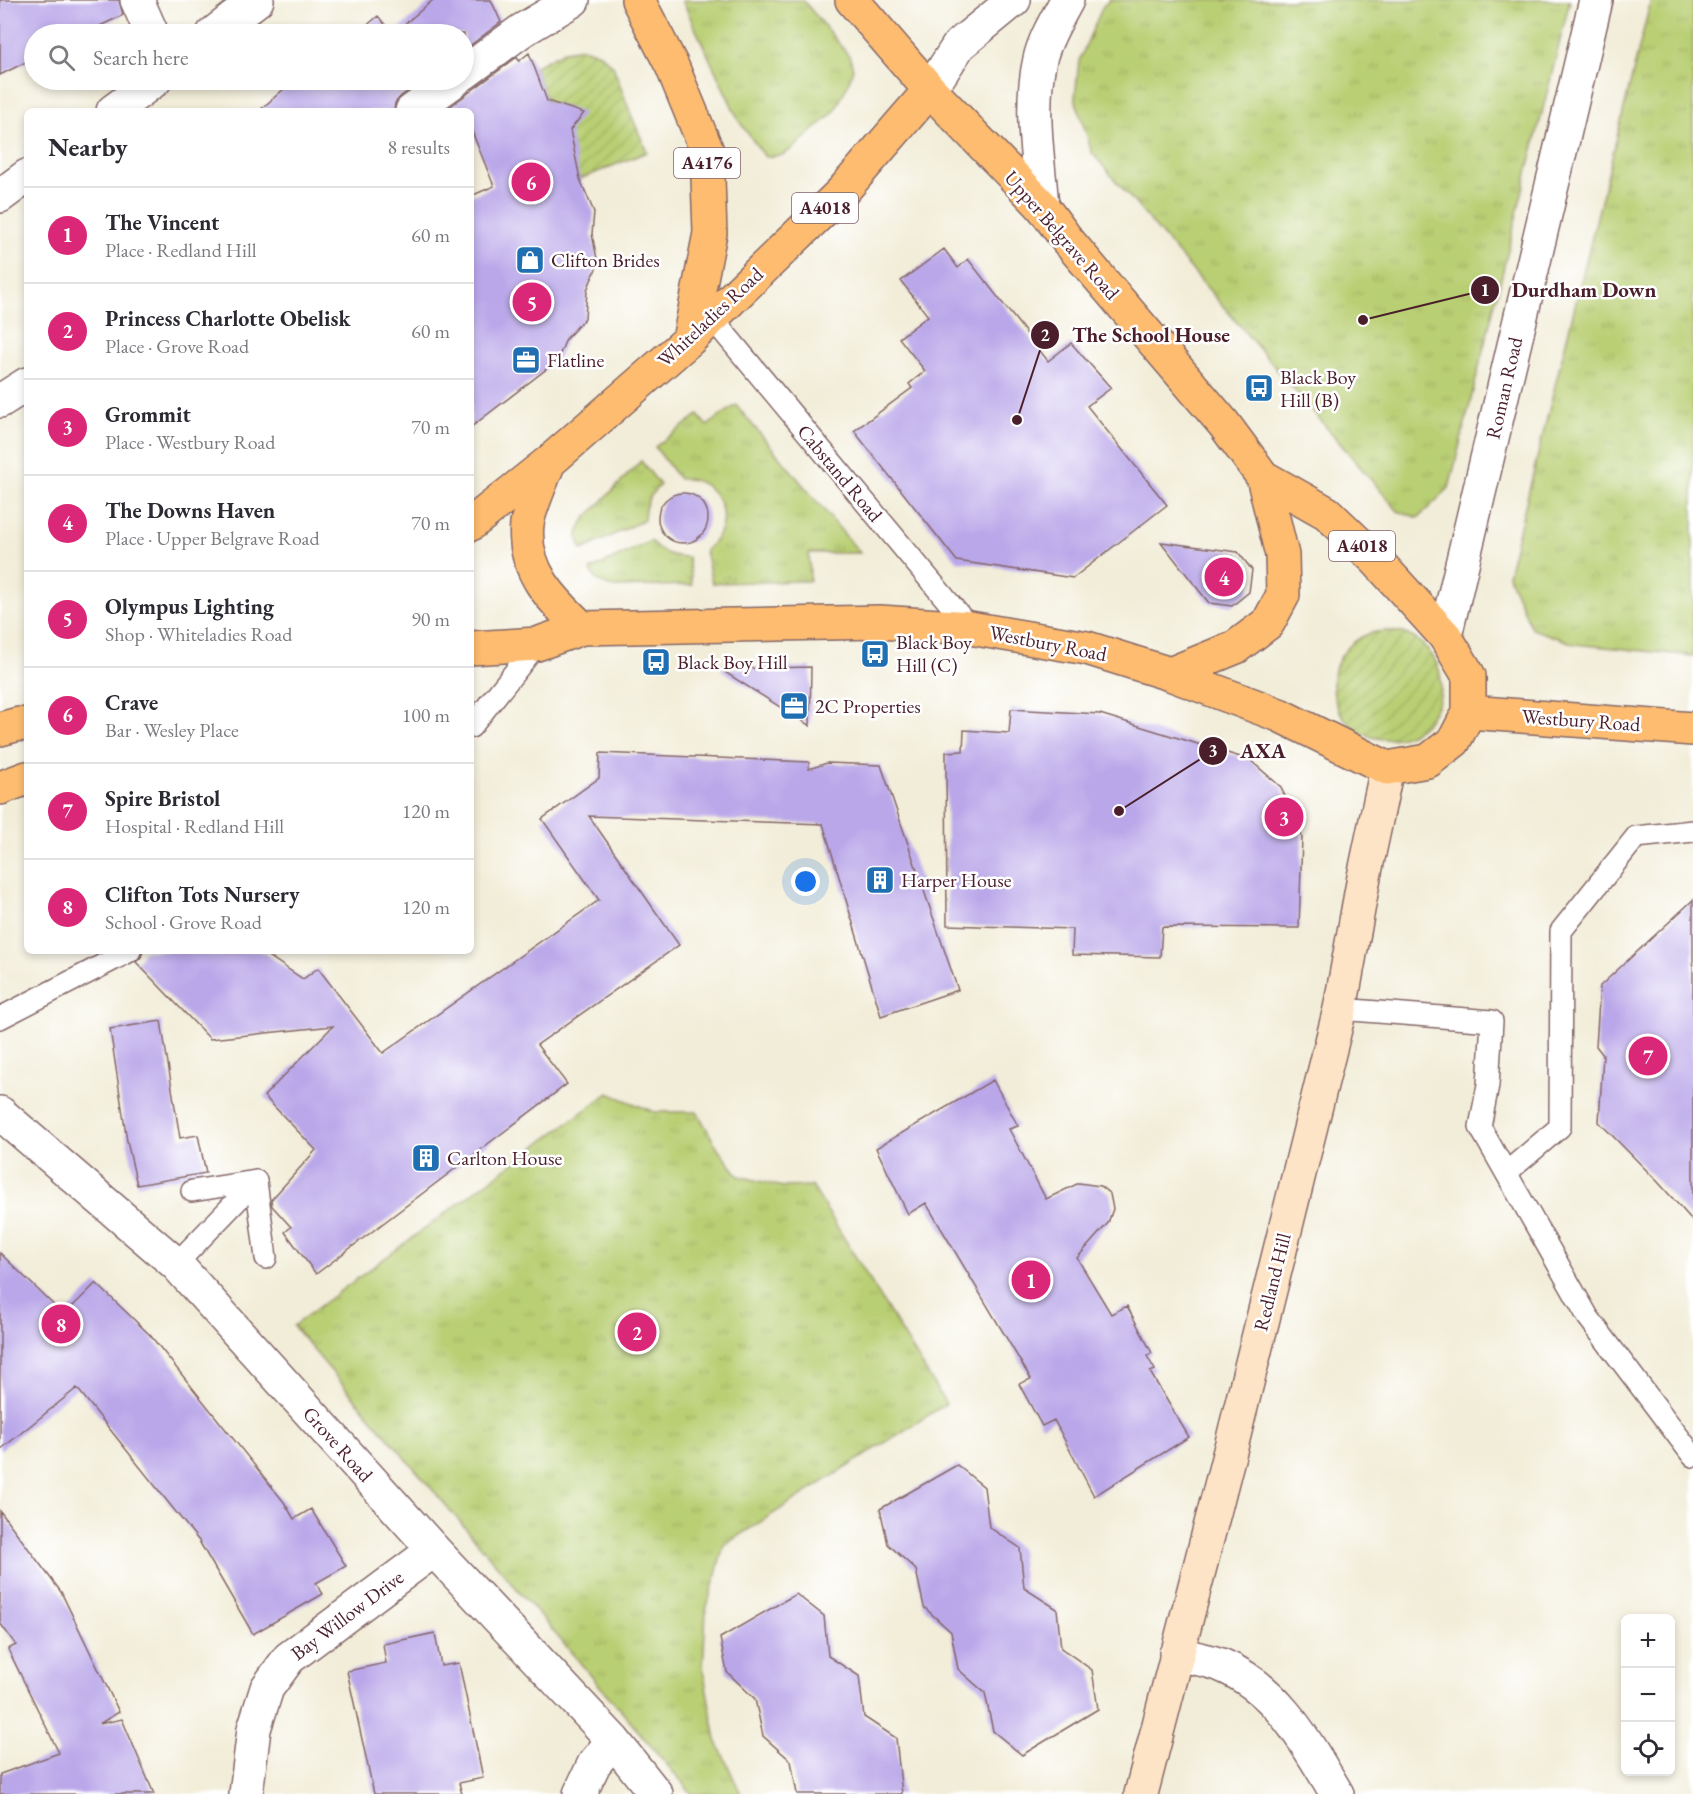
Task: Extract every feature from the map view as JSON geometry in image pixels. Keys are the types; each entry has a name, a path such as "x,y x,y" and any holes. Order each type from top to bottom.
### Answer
{"main road":[{"name":"A4176","path":"638,0 672,66 707,151 710,233 700,328"},
{"name":"Upper Belgrave Road","path":"852,0 930,90 1042,206 1068,241 1224,424 1263,477 1282,555 1283,595 1268,623 1236,647 1170,674"},
{"name":"Whiteladies Road","path":"474,522 549,462 700,328 841,193 930,90"},
{"path":"549,462 527,524 529,552 534,572 553,601 582,628"},
{"name":"Upper Belgrave Road","path":"1263,477 1327,513 1375,559 1445,636 1469,676 1469,712 1454,741 1428,761 1387,768"},
{"name":"Westbury Road","path":"474,648 537,644 582,628 880,622 970,628 1087,648 1170,674 1279,715 1387,768"},
{"name":"Westbury Road","path":"1469,712 1693,729"},
{"path":"0,729 24,725"},
{"name":"Redland Hill","path":"1141,1794 1232,1443 1340,1009 1387,768"},
{"path":"0,788 24,779"}],"street":[{"path":"137,0 148,24"},
{"path":"226,24 258,0"},
{"path":"474,66 521,31 573,0"},
{"path":"930,90 959,45 1014,0"},
{"path":"1042,206 1034,110 1040,58 1050,32 1067,0"},
{"name":"Roman Road","path":"1445,636 1596,0"},
{"path":"117,108 141,90"},
{"path":"416,108 440,90"},
{"path":"0,196 24,178"},
{"path":"0,401 24,386"},
{"name":"Grove Road","path":"0,1113 176,1264 434,1550 613,1740 656,1794"},
{"name":"Bay Willow Drive","path":"246,1794 254,1729 267,1688 289,1658 434,1550"},
{"path":"1176,1654 1221,1665 1256,1684 1296,1726 1337,1794"},
{"path":"580,1794 594,1764 613,1740"}],"lane":[{"name":"Cabstand Road","path":"700,328 970,628"},
{"path":"474,723 537,644"},
{"path":"1506,1173 1560,1127 1561,931 1636,837 1693,831"},
{"path":"0,1018 124,954"},
{"path":"1340,1009 1492,1021 1488,1086 1480,1126 1588,1317 1693,1456"},
{"path":"176,1264 256,1180"},
{"path":"192,1191 256,1180"},
{"path":"256,1180 266,1258"}],"green space":[{"path":"682,0 803,0 850,57 853,69 834,112 792,149 782,155 765,157 739,121"},
{"path":"1110,0 1570,0 1449,488 1418,518 1398,511 1092,153 1075,98 1079,61 1103,6"},
{"path":"1651,0 1693,0 1693,656 1575,644 1532,629 1508,575"},
{"path":"583,48 600,54 613,66 647,152 580,179 563,138 573,125 568,108 547,101 534,67 564,51"},
{"path":"736,405 860,553 809,553 810,581 712,583 705,550 715,540 721,528 723,516 720,504 705,485 693,480 679,479 655,447 698,415 707,426"},
{"path":"641,461 660,485 648,501 644,520 582,550 578,537 583,522"},
{"path":"651,541 667,554 688,557 692,585 613,587 599,582 590,570"},
{"path":"1387,631 1408,635 1425,647 1437,664 1441,685 1437,706 1425,723 1408,735 1387,739 1366,735 1349,723 1337,706 1333,685 1337,664 1349,647 1366,635"},
{"path":"608,1093 654,1112 697,1112 718,1149 739,1176 783,1187 812,1186 946,1404 724,1545 706,1610 703,1669 716,1740 741,1794 692,1794 293,1326"}],"building":[{"path":"0,0 119,0 123,15 104,24 24,24 24,63 0,75"},
{"path":"433,0 491,0 501,22 474,42 474,24 405,24"},
{"path":"378,16 385,24 369,24"},
{"path":"529,53 547,101 584,113 570,130 580,179 594,212 592,234 598,264 587,290 585,318 566,339 557,361 474,425 474,195 494,186 474,136 474,108 448,108 517,57 519,61"},
{"path":"283,90 410,90 395,103 394,108 262,108"},
{"path":"944,249 958,268 968,259 1048,361 1071,343 1111,388 1087,406 1167,505 1073,578 957,561 854,431 912,388 909,384 925,371 899,338 928,316 901,281"},
{"path":"683,493 701,500 708,518 701,536 683,543 665,536 658,518 665,500"},
{"path":"1161,542 1238,552 1252,570 1249,592 1232,606 1209,603"},
{"name":"2C Properties","path":"811,667 810,726 720,669"},
{"path":"1011,709 1100,714 1250,760 1281,787 1302,837 1299,928 1162,927 1160,957 1072,955 1073,929 947,925 946,752 963,751 964,730 1009,733"},
{"path":"600,753 809,762 809,769 827,763 881,765 958,990 881,1016 823,824 589,816 679,945 537,1045 567,1084 316,1274 285,1232 291,1227 272,1206 271,1200 316,1150 264,1096 333,1026 210,1039 136,962 142,954 266,954 303,979 318,968 383,1053 599,900 542,819 599,778"},
{"path":"1693,900 1693,1221 1599,1122 1603,1055 1596,1046 1600,986"},
{"path":"161,1021 180,1138 198,1135 206,1173 137,1185 127,1141 110,1029"},
{"path":"993,1080 1018,1126 1009,1129 1046,1199 1079,1183 1100,1186 1110,1194 1113,1209 1108,1223 1077,1258 1111,1314 1127,1306 1152,1353 1147,1356 1155,1370 1150,1372 1189,1437 1094,1496 1054,1420 1042,1426 1019,1384 1031,1379 926,1203 908,1214 876,1148"},
{"path":"0,1253 64,1315 96,1283 150,1335 284,1502 294,1519 311,1509 346,1566 316,1583 323,1594 253,1634 199,1541 77,1388 0,1450"},
{"path":"957,1465 984,1487 989,1527 1020,1548 1024,1588 1057,1609 1061,1648 1092,1670 1098,1709 1022,1755 993,1731 985,1693 958,1669 951,1632 924,1607 916,1570 888,1544 880,1509"},
{"path":"0,1511 61,1592 119,1712 99,1724 122,1719 154,1794 0,1794 0,1774 59,1753 8,1649 16,1645 0,1623"},
{"path":"796,1594 824,1616 828,1656 859,1676 864,1717 896,1738 902,1794 797,1794 791,1761 763,1736 755,1699 727,1672 720,1638"},
{"path":"435,1633 441,1666 459,1663 483,1778 459,1783 462,1794 374,1794 347,1671 386,1663 383,1644"}],"place":[{"name":"Crave","path":"531,182"},
{"name":"Clifton Brides","path":"530,260"},
{"name":"Olympus Lighting","path":"532,302"},
{"name":"Durdham Down","path":"1363,320"},
{"name":"Flatline","path":"526,360"},
{"name":"Black Boy Hill (B)","path":"1259,388"},
{"name":"The School House","path":"1017,420"},
{"name":"The Downs Haven","path":"1224,577"},
{"name":"Black Boy Hill (C)","path":"875,654"},
{"name":"Black Boy Hill","path":"656,662"},
{"name":"2C Properties","path":"794,706"},
{"name":"AXA","path":"1119,811"},
{"name":"Grommit","path":"1284,817"},
{"name":"Harper House","path":"880,880"},
{"name":"Spire Bristol","path":"1648,1056"},
{"name":"Carlton House","path":"426,1158"},
{"name":"The Vincent","path":"1031,1280"},
{"name":"Clifton Tots Nursery","path":"61,1324"},
{"name":"Princess Charlotte Obelisk","path":"637,1332"}]}
